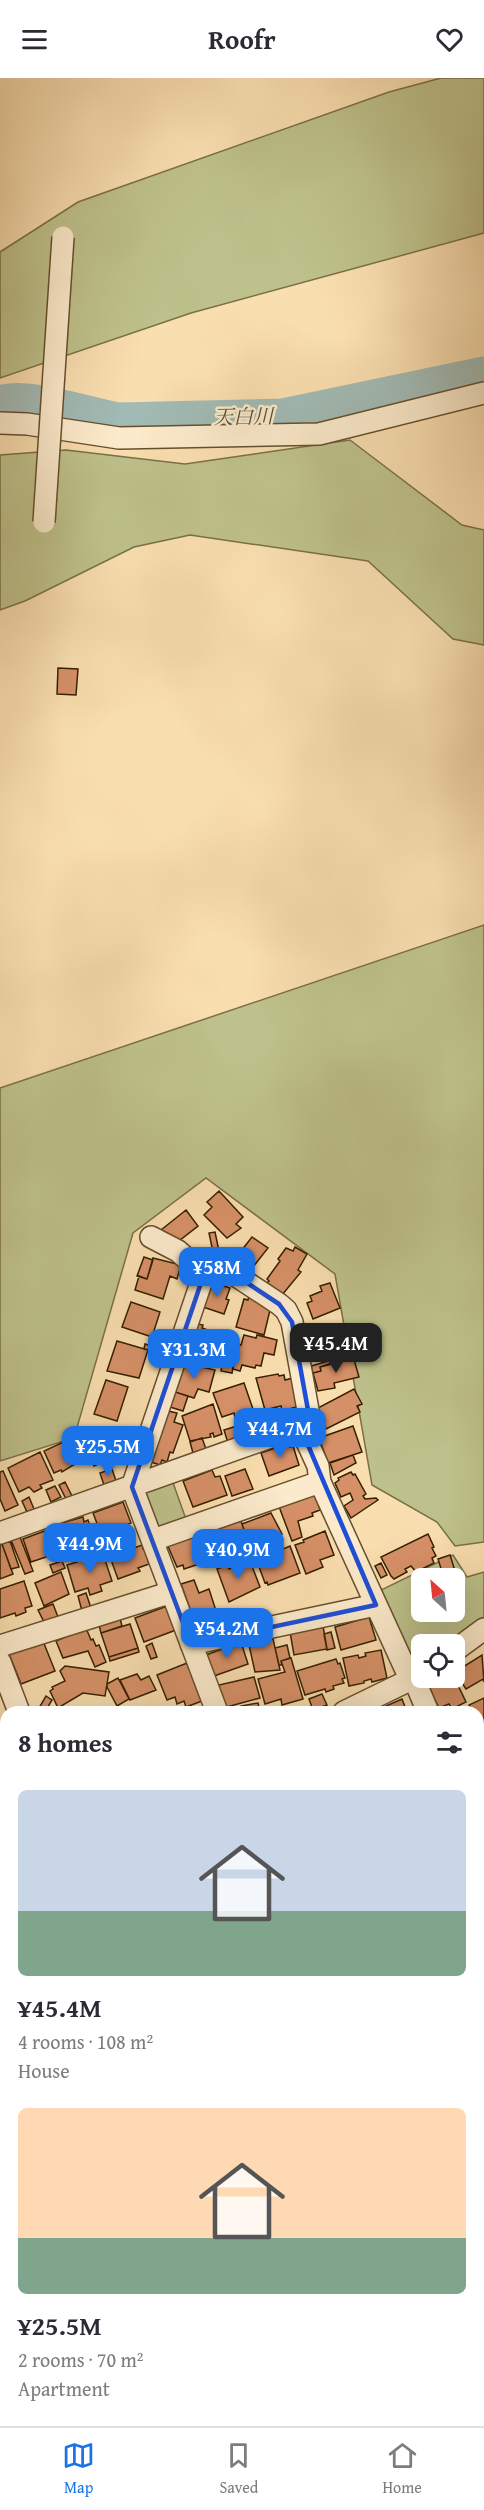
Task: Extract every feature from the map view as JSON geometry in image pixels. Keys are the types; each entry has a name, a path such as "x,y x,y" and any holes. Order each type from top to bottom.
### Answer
{"street":[{"path":"44,522 63,237"},
{"path":"2,423 27,424 118,438 319,434 484,393"},
{"path":"151,1237 178,1251 204,1274"},
{"path":"215,1706 132,1486 204,1274 213,1266 223,1267 286,1310 292,1322 308,1410 302,1431 318,1466 320,1482 376,1605 411,1669"},
{"path":"0,1533 290,1430 302,1431"},
{"path":"153,1540 320,1482"},
{"path":"0,1646 172,1592"},
{"path":"191,1644 376,1605"},
{"path":"465,1645 483,1634"},
{"path":"0,1662 17,1706"},
{"path":"357,1706 411,1680"},
{"path":"420,1688 426,1706"}],"highlighted area":[{"path":"213,1266 223,1267 279,1304 292,1322 308,1410 302,1431 376,1605 191,1644 132,1487 204,1274"}],"green space":[{"path":"441,78 484,78 484,233 191,313 0,378 0,252 78,202 389,92"},
{"path":"350,440 462,525 484,530 484,645 453,639 368,561 190,535 134,547 25,601 0,610 0,455 66,450 185,464"},
{"path":"484,925 484,1542 455,1546 437,1522 372,1485 335,1274 206,1178 133,1233 74,1438 0,1461 0,1088"},
{"path":"172,1480 187,1522 160,1532 142,1496 145,1490"},
{"path":"453,1555 461,1568 426,1568"},
{"path":"484,1572 484,1617 461,1634 411,1634 411,1662 379,1591 411,1575 411,1622 465,1622 465,1574 467,1577"}],"building":[{"path":"58,668 78,669 76,695 57,694"},
{"path":"219,1191 243,1217 236,1224 241,1228 227,1238 204,1215 212,1207 207,1202"},
{"path":"186,1210 198,1226 175,1244 161,1230"},
{"path":"215,1232 220,1256 214,1257 209,1233"},
{"path":"252,1237 268,1248 249,1272 234,1260"},
{"path":"295,1247 307,1254 298,1270 301,1272 282,1295 267,1283 269,1281 267,1279 286,1248 293,1251"},
{"path":"144,1257 153,1260 147,1279 137,1276"},
{"path":"153,1258 181,1265 177,1279 170,1276 163,1299 135,1290 139,1276 147,1279"},
{"path":"211,1282 230,1288 224,1314 203,1307"},
{"path":"330,1283 340,1308 313,1319 307,1303 312,1301 310,1296 322,1291 320,1286"},
{"path":"249,1296 271,1306 264,1335 236,1327 244,1299 248,1300"},
{"path":"131,1302 160,1312 152,1337 122,1327"},
{"path":"198,1324 203,1325 202,1328 225,1336 219,1352 223,1353 219,1365 190,1355"},
{"path":"244,1335 256,1338 257,1335 277,1340 274,1355 264,1353 261,1366 256,1365 255,1368 242,1365 240,1371 233,1369 237,1344 241,1345"},
{"path":"117,1341 148,1350 139,1378 107,1371"},
{"path":"145,1344 162,1349 168,1360 163,1363 157,1352 144,1349"},
{"path":"353,1356 359,1377 334,1383 335,1388 318,1391 313,1373 321,1371 320,1367"},
{"path":"223,1357 234,1359 232,1373 221,1371"},
{"path":"339,1358 340,1362 320,1367 321,1371 313,1373 311,1366"},
{"path":"184,1363 215,1370 209,1392 198,1389 194,1398 175,1392"},
{"path":"278,1374 279,1376 284,1375 285,1380 293,1378 300,1406 282,1411 281,1406 265,1410 256,1378"},
{"path":"106,1380 128,1387 117,1421 94,1414"},
{"path":"244,1383 254,1412 235,1418 234,1413 222,1417 213,1393"},
{"path":"354,1389 362,1404 357,1406 360,1412 326,1429 316,1409"},
{"path":"175,1392 188,1396 183,1411 170,1407"},
{"path":"213,1404 222,1434 214,1437 213,1433 210,1434 211,1437 190,1441 182,1416"},
{"path":"168,1411 177,1413 174,1422 183,1425 173,1453 170,1452 167,1462 162,1460 160,1465 151,1462"},
{"path":"237,1426 241,1438 228,1443 224,1430"},
{"path":"353,1426 362,1452 328,1463 319,1438"},
{"path":"108,1429 110,1433 119,1429 128,1450 94,1466 82,1441"},
{"path":"202,1438 206,1449 193,1453 190,1442"},
{"path":"70,1439 80,1461 62,1472 61,1470 54,1473 44,1451"},
{"path":"289,1443 290,1447 293,1446 299,1465 269,1476 261,1453"},
{"path":"40,1452 53,1480 40,1485 42,1488 34,1492 29,1487 19,1492 8,1468"},
{"path":"353,1455 356,1463 334,1475 330,1463"},
{"path":"112,1469 116,1481 104,1485 100,1473"},
{"path":"245,1469 253,1489 232,1496 225,1476"},
{"path":"212,1470 215,1477 220,1476 227,1495 193,1507 183,1481"},
{"path":"3,1471 18,1505 5,1511 0,1499 0,1472"},
{"path":"351,1472 355,1474 366,1494 363,1496 365,1499 376,1498 378,1500 351,1518 344,1506 353,1500 350,1493 341,1497 335,1483 339,1480 338,1478"},
{"path":"65,1482 72,1496 66,1499 59,1485"},
{"path":"55,1486 61,1497 51,1502 46,1490"},
{"path":"314,1491 320,1510 312,1513 313,1516 298,1521 302,1537 292,1541 278,1504"},
{"path":"29,1497 34,1509 27,1512 22,1501"},
{"path":"123,1502 131,1523 101,1534 93,1513"},
{"path":"271,1513 282,1534 279,1535 281,1539 250,1547 242,1524"},
{"path":"83,1517 84,1522 88,1520 94,1540 63,1550 55,1525"},
{"path":"241,1521 249,1545 246,1545 251,1553 242,1556 241,1552 234,1554 232,1551 212,1557 204,1533"},
{"path":"50,1529 58,1553 31,1562 23,1539"},
{"path":"325,1531 334,1555 320,1560 323,1567 306,1574 295,1545"},
{"path":"199,1533 206,1554 205,1559 198,1562 199,1564 184,1569 183,1565 177,1567 167,1544"},
{"path":"428,1534 436,1556 432,1558 434,1563 424,1568 411,1566 405,1569 407,1572 394,1579 381,1557"},
{"path":"20,1537 33,1571 25,1574 11,1540"},
{"path":"10,1541 19,1567 11,1569 2,1544"},
{"path":"2,1544 13,1574 0,1579 0,1545"},
{"path":"142,1545 143,1549 147,1548 151,1559 148,1561 149,1564 138,1568 140,1571 118,1579 110,1557"},
{"path":"290,1546 300,1573 268,1585 267,1582 265,1583 255,1556 264,1553 265,1557"},
{"path":"103,1554 112,1581 100,1585 102,1591 90,1595 88,1588 75,1592 67,1565"},
{"path":"450,1555 454,1568 441,1568 438,1559"},
{"path":"62,1561 65,1568 53,1573 50,1565"},
{"path":"250,1561 260,1587 229,1602 217,1569 228,1565 229,1569"},
{"path":"381,1563 387,1575 381,1578 375,1566"},
{"path":"61,1572 69,1594 44,1606 35,1583"},
{"path":"194,1580 199,1593 209,1589 217,1614 214,1615 216,1620 195,1623 181,1584"},
{"path":"24,1581 32,1606 25,1608 26,1612 16,1616 15,1613 0,1618 0,1589"},
{"path":"86,1593 91,1608 82,1611 78,1596"},
{"path":"53,1604 58,1617 44,1622 38,1610"},
{"path":"167,1606 176,1630 144,1642 135,1618"},
{"path":"119,1614 122,1626 101,1633 98,1621"},
{"path":"369,1617 376,1640 341,1650 335,1627"},
{"path":"130,1624 138,1648 109,1657 101,1633"},
{"path":"323,1626 327,1649 294,1655 290,1632"},
{"path":"86,1628 91,1640 93,1639 96,1646 99,1645 106,1662 95,1667 88,1651 63,1658 56,1641"},
{"path":"331,1632 335,1648 327,1650 324,1634"},
{"path":"273,1639 280,1670 255,1672 249,1645"},
{"path":"43,1641 55,1671 21,1684 9,1654"},
{"path":"241,1642 248,1664 214,1676 206,1655"},
{"path":"152,1643 157,1657 151,1659 146,1646"},
{"path":"287,1645 290,1658 281,1661 282,1665 279,1665 275,1648"},
{"path":"138,1648 139,1652 110,1661 109,1657"},
{"path":"381,1650 387,1678 372,1682 371,1679 349,1686 343,1658 358,1655 359,1658 366,1656 365,1653"},
{"path":"482,1655 484,1682 483,1679 466,1689 465,1666"},
{"path":"291,1658 303,1699 282,1705 281,1699 265,1704 258,1679 285,1672 281,1661"},
{"path":"336,1659 338,1664 340,1663 345,1678 342,1679 344,1683 333,1686 334,1689 326,1692 325,1689 305,1695 297,1671"},
{"path":"187,1663 202,1701 186,1706 184,1701 177,1704 175,1697 167,1700 157,1675"},
{"path":"65,1666 109,1672 105,1696 83,1693 61,1706 57,1706 50,1691 52,1687 65,1681 60,1671"},
{"path":"137,1674 141,1680 149,1676 156,1690 130,1700 120,1680"},
{"path":"254,1677 260,1698 223,1706 219,1685"},
{"path":"118,1678 129,1699 117,1706 107,1684"},
{"path":"429,1688 459,1688 466,1702 458,1706 449,1704 438,1706"},
{"path":"322,1694 327,1705 312,1706 309,1699"},
{"path":"46,1696 52,1700 48,1706 40,1706"},
{"path":"484,1698 484,1706 469,1705"},
{"path":"402,1699 405,1706 386,1706"},
{"path":"258,1703 259,1706 241,1706"}],"waterway":[{"name":"天白川","path":"0,402 11,400 40,402 118,419 283,415 484,373"}]}
